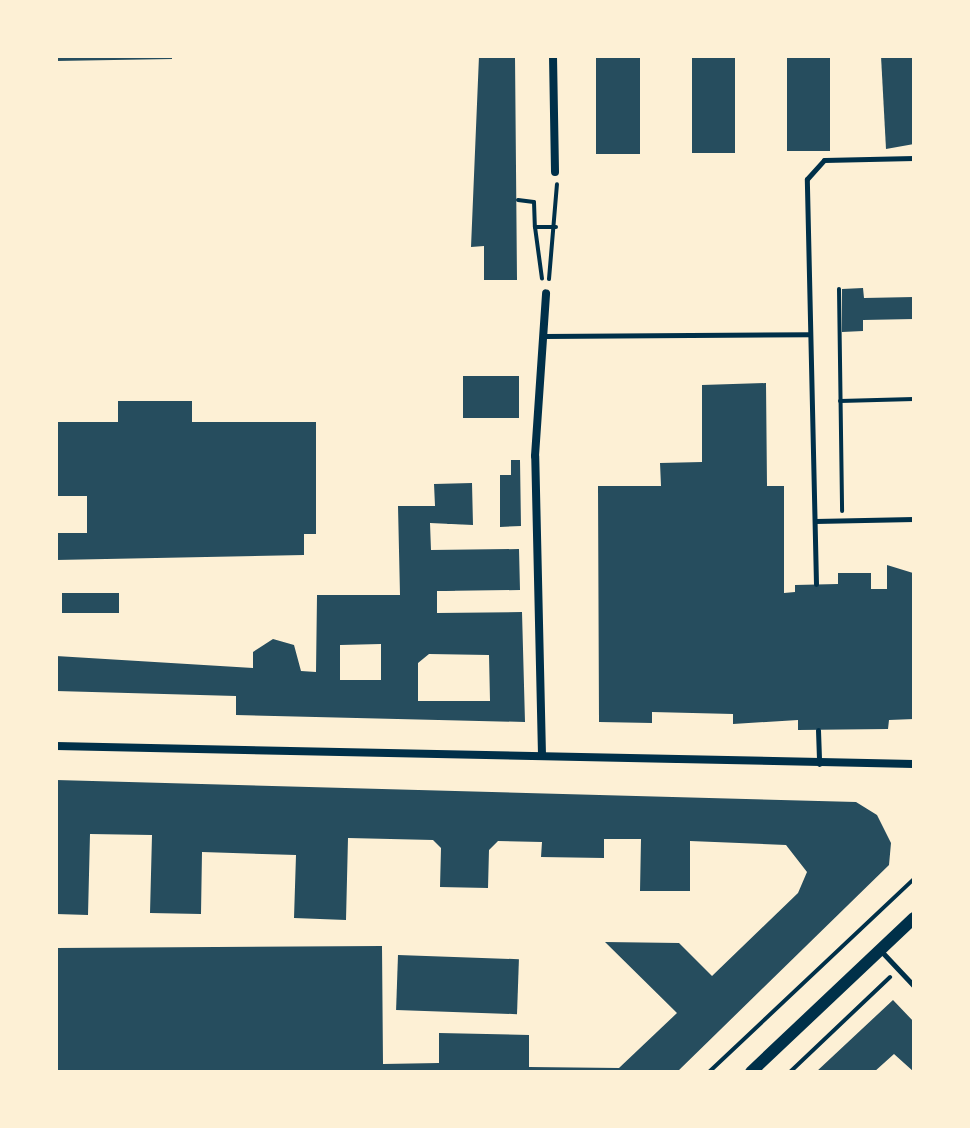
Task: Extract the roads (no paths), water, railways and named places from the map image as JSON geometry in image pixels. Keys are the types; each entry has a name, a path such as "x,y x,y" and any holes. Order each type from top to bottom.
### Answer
{"street":[{"path":"553,56 556,177"},
{"path":"542,755 535,456 546,293"},
{"path":"56,746 914,764"},
{"path":"751,1072 914,918"}],"lane":[{"path":"816,584 807,179 824,160 914,158"},
{"path":"543,336 810,334"},
{"path":"815,521 914,519"},
{"path":"818,730 819,764"},
{"path":"880,950 914,986"}]}
